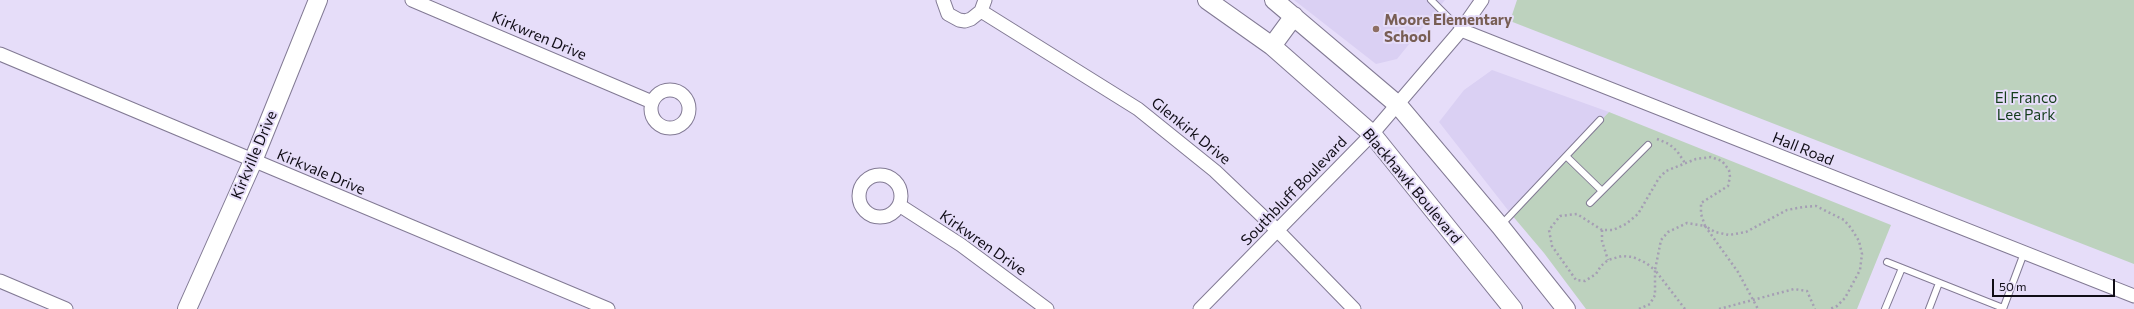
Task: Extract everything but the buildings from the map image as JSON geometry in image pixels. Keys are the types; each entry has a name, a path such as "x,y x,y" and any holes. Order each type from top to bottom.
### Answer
{"main road":[{"name":"Kirkville Drive","path":"187,309 253,161 318,0"},
{"name":"Blackhawk Boulevard","path":"1207,0 1272,46 1372,134 1513,309"},
{"path":"1274,0 1398,105 1500,226 1566,309"},
{"path":"1272,46 1294,16"}],"street":[{"name":"Kirkwren Drive","path":"412,0 652,102"},
{"name":"Glenkirk Drive","path":"943,0 948,14 959,20 972,19 983,6 1138,109 1215,171 1278,231 1354,309"},
{"name":"Southbluff Boulevard","path":"1200,309 1372,134 1461,30 1482,0"},
{"name":"Hall Road","path":"1461,30 2134,296"},
{"name":"Kirkvale Drive","path":"0,54 608,309"},
{"name":"Kirkwren Drive","path":"899,205 961,245 1046,309"},
{"path":"0,281 66,309"}],"lane":[{"path":"1431,0 1461,30"},
{"path":"1500,226 1600,120"},
{"path":"1590,203 1648,145"},
{"path":"1566,156 1602,191"},
{"path":"1887,262 2003,308 2024,253"},
{"path":"1885,309 1902,268"},
{"path":"1929,309 1939,283"}],"path":[{"path":"1648,145 1654,139 1668,144 1677,151 1685,162"},
{"path":"1685,309 1655,270 1646,263 1633,257 1622,256 1608,260 1601,266 1596,274 1585,281 1576,280 1552,246 1550,230 1560,216 1577,214 1602,230 1613,230 1626,224 1638,214 1659,178 1666,171 1685,162 1696,159 1711,158 1722,161 1730,170 1728,186 1701,203 1701,214 1705,226 1738,272 1754,299 1758,309"},
{"path":"1639,309 1650,304 1655,295 1655,270 1658,248 1660,240 1668,232 1687,223 1705,226 1715,232 1729,235 1746,232 1787,210 1802,206 1816,206 1844,220 1859,241 1862,254 1860,270 1845,298 1838,306 1830,309"},
{"path":"1602,230 1604,253 1608,260"},
{"path":"1719,309 1794,288 1802,289 1810,296 1815,309"}],"shaded area":[{"name":"Moore Elementary School","path":"1294,0 1445,0 1397,59 1376,64"},
{"path":"1492,70 1609,112 1511,214 1439,122 1464,90"}],"green space":[{"name":"El Franco Lee Park","path":"1517,0 2134,0 2134,264 1510,21"},
{"path":"1609,112 1891,225 1857,309 1586,309 1544,253 1511,214"}],"place":[{"name":"Moore Elementary School","path":"1376,29"}]}
